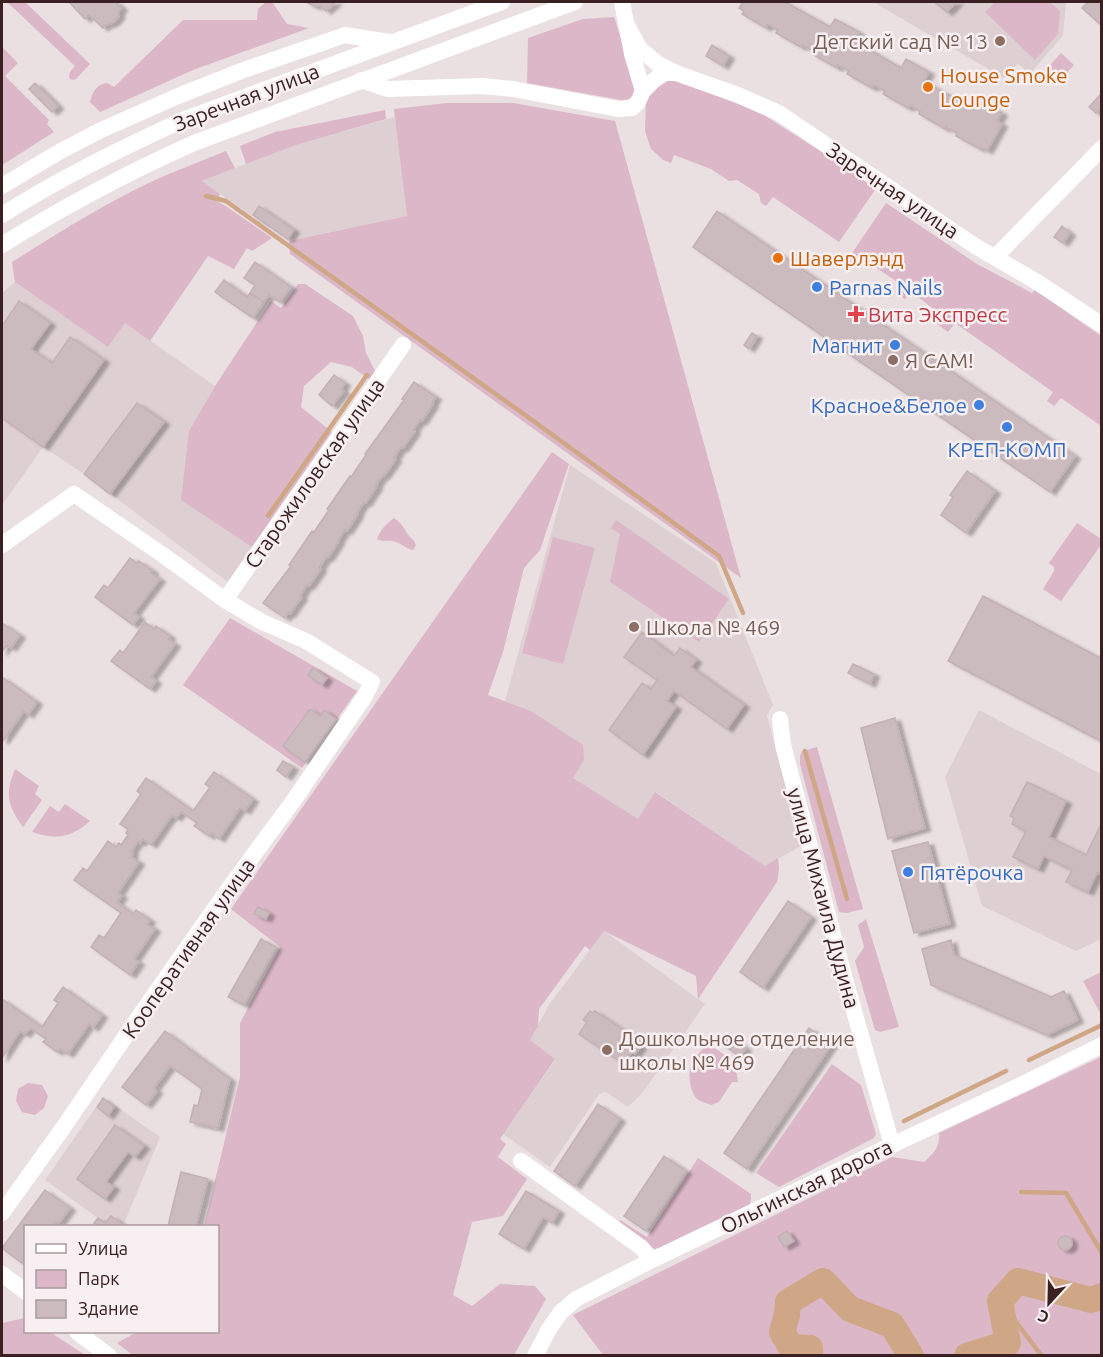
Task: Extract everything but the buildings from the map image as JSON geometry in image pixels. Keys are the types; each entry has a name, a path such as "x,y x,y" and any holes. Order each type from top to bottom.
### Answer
{"street":[{"name":"Заречная улица","path":"2,215 72,174 185,119 502,2"},
{"name":"Заречная улица","path":"2,245 85,195 143,165 194,143 575,2"},
{"path":"622,2 632,54 643,91"},
{"name":"Заречная улица","path":"627,25 640,49 650,58 676,73 738,95 779,113 975,246 1037,282 1101,325"},
{"path":"2,186 99,131 241,71 345,35 389,42"},
{"path":"361,80 387,89 482,86 513,89 618,109 632,108 643,91 654,80 665,73 676,73"},
{"path":"995,257 1101,148"},
{"name":"Старожиловская улица","path":"225,600 403,345"},
{"path":"2,545 74,494 225,600"},
{"name":"Кооперативная улица","path":"2,1213 224,895 294,800 365,696 372,682 306,641 262,622 225,600"},
{"name":"улица Михаила Дудина","path":"780,719 783,745 892,1145"},
{"name":"Ольгинская дорога","path":"535,1356 561,1312 576,1299 650,1261 1101,1046"},
{"path":"521,1161 642,1248 650,1261"},
{"path":"2,1274 24,1290"},
{"path":"78,1333 109,1356"}],"shaded area":[{"name":"Детский сад № 13","path":"873,2 1066,2 1063,35 1060,39 1030,74 1018,64 1004,78"},
{"path":"395,117 408,216 289,241 201,181 296,145"},
{"path":"15,282 108,347 125,323 215,386 189,431 252,547 228,582 84,474 43,447 2,505 2,293"},
{"name":"Школа № 469","path":"570,465 716,563 773,705 767,715 801,846 765,866 656,792 638,820 572,778 584,760 531,711 505,701"},
{"path":"979,710 1101,774 1101,939 1076,951 982,906 945,777"},
{"name":"Дошкольное отделение школы № 469","path":"604,931 705,1004 643,1092 628,1107 606,1092 599,1094 550,1167 503,1134 555,1060 530,1040 549,1005"},
{"path":"103,1097 160,1137 123,1225 97,1225 94,1223 98,1218 45,1180"}],"green space":[{"path":"7,2 25,2 90,64 76,79 70,79 70,72 75,66"},
{"path":"266,2 272,2 287,24 309,28 193,70 100,112 90,102 98,87 107,83 114,87 183,20 257,20 258,9"},
{"path":"995,2 1050,2 1060,11 1058,34 1035,60 985,12"},
{"path":"614,17 636,85 635,93 630,99 621,100 527,83 528,38 583,19"},
{"path":"2,47 18,63 5,76 49,120 47,124 54,132 2,165"},
{"path":"1061,53 1074,65 1055,85 1043,73"},
{"path":"673,79 759,112 877,187 839,242 773,197 766,206 761,203 759,194 737,180 729,181 711,169 674,155 671,163 663,160 651,149 645,131 646,99 661,81"},
{"path":"447,103 513,103 615,121 741,578 290,254 289,241 407,216 394,109"},
{"path":"385,110 386,119 296,145 246,164 240,146 275,132"},
{"path":"226,151 235,168 202,181 220,194 217,201 272,238 252,251 247,248 234,269 208,256 150,341 125,323 108,347 15,282 12,262 47,240 135,190"},
{"path":"886,203 977,264 1032,293 1035,290 1101,336 1101,426 1061,398 1054,406 1047,401 1053,392 955,323 948,332 937,324 942,315 911,292 905,299 898,294 903,286 864,259 857,269 846,262"},
{"path":"298,284 305,284 353,316 363,336 366,353 375,371 370,380 352,367 331,362 304,386 301,407 332,432 252,547 181,500 189,431 215,386 271,301 281,308"},
{"path":"552,452 569,464 540,550 524,568 503,652 488,695 531,711 583,745 584,760 573,778 638,819 655,792 765,866 778,858 779,868 777,882 698,999 696,976 604,931 590,950 585,946 539,1009 538,1026 530,1040 555,1059 500,1139 506,1144 498,1157 527,1179 503,1216 472,1222 453,1295 472,1306 500,1284 535,1286 546,1299 514,1355 134,1356 117,1343 135,1333 219,1333 219,1225 204,1225 240,1077 240,1023 280,947 231,909"},
{"path":"394,518 414,541 416,545 413,550 396,542 377,539 384,527"},
{"path":"616,520 729,599 699,642 610,582 620,534 611,528"},
{"path":"1077,523 1101,539 1101,545 1061,601 1043,589 1054,571 1054,567 1049,563"},
{"path":"553,537 595,548 563,664 522,653"},
{"path":"230,618 357,691 302,768 183,685"},
{"path":"817,747 863,909 847,913 839,912 800,764 802,751"},
{"path":"15,769 39,786 35,794 42,800 23,827 9,799"},
{"path":"65,804 90,821 76,831 63,836 56,837 32,832 50,806 59,812"},
{"path":"866,919 899,1027 880,1032 875,1030 855,961 864,947 858,925"},
{"path":"1101,972 1102,1012 1100,1013 1083,981"},
{"path":"707,1045 730,1060 736,1069 738,1082 732,1082 719,1102 711,1105 696,1098 690,1080 692,1063"},
{"path":"1101,1057 1101,1355 603,1355 573,1315 892,1157 924,1162 936,1150 939,1133"},
{"path":"832,1064 861,1085 876,1134 874,1138 779,1187 756,1173"},
{"path":"28,1083 42,1085 48,1096 44,1108 35,1115 22,1112 16,1101 18,1089"},
{"path":"698,1158 751,1194 749,1206 661,1248 654,1249 618,1225 620,1220 647,1237"},
{"path":"24,1318 24,1333 52,1333 85,1355 2,1355 2,1323"}],"waterway":[{"path":"206,196 226,201 719,556 743,613"},
{"path":"268,516 367,375"},
{"path":"805,751 847,899"},
{"path":"1029,1060 1102,1025"},
{"path":"904,1121 1006,1071"},
{"path":"1021,1192 1066,1193 1102,1253"},
{"path":"810,1356 810,1348 791,1347 782,1332 788,1302 823,1281 850,1309 892,1325 911,1356"},
{"path":"967,1356 1008,1343 1000,1301 1018,1281 1091,1300 1102,1296"},
{"path":"1000,1301 1042,1356"}],"place":[{"name":"Детский сад № 13","path":"1000,41"},
{"name":"House Smoke Lounge","path":"928,87"},
{"name":"Шаверлэнд","path":"778,258"},
{"name":"Parnas Nails","path":"817,287"},
{"name":"Вита Экспресс","path":"856,314"},
{"name":"Магнит","path":"895,345"},
{"name":"Я САМ!","path":"893,360"},
{"name":"Красное&Белое","path":"979,405"},
{"name":"КРЕП-КОМП","path":"1007,427"},
{"name":"Школа № 469","path":"634,627"},
{"name":"Пятёрочка","path":"908,872"},
{"name":"Дошкольное отделение школы № 469","path":"607,1050"}]}
